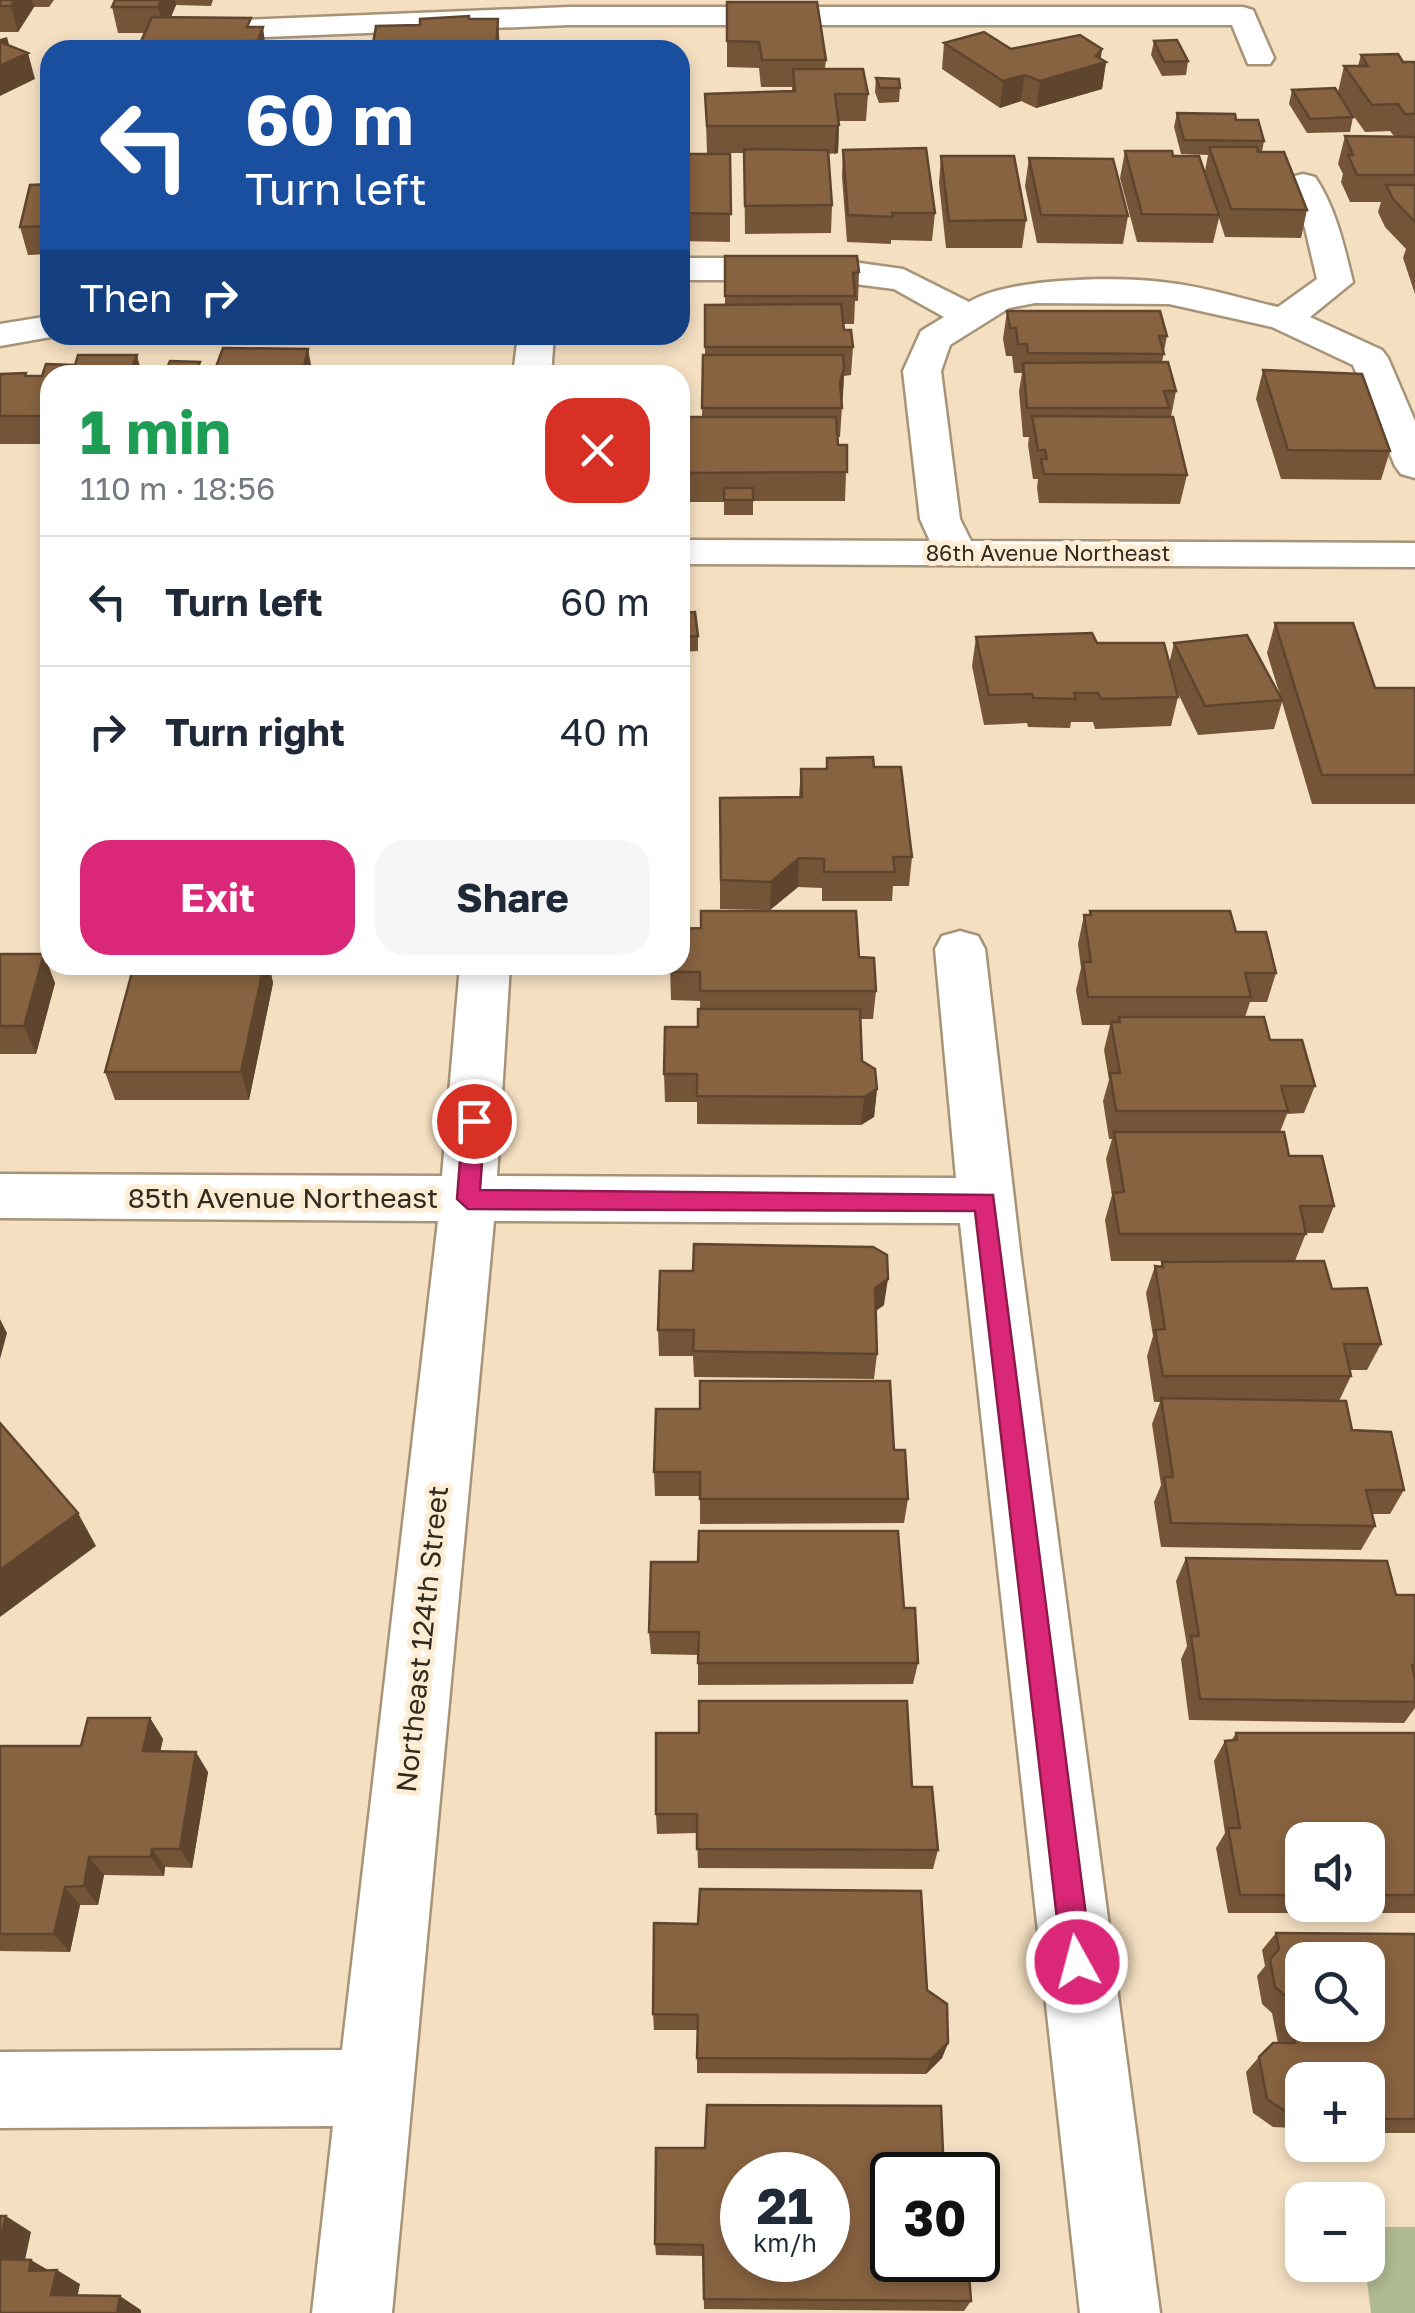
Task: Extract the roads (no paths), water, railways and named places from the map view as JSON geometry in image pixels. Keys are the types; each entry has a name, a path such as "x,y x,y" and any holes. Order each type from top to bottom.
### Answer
{"street":[{"path":"567,40 570,8"},
{"path":"219,30 318,40 570,8 1243,16 1258,58"},
{"path":"1284,318 1335,282 1322,228 1303,184"},
{"path":"690,270 824,269 903,280 966,315"},
{"path":"958,553 940,519 922,371 934,339 966,315 997,300 1035,292 1170,292 1284,318 1368,358 1415,466"},
{"path":"0,335 40,329"},
{"name":"86th Avenue Northeast","path":"690,552 1415,555"},
{"path":"960,948 985,1201 1120,2313"},
{"name":"Northeast 124th Street","path":"352,2313 468,1199 484,975"},
{"name":"85th Avenue Northeast","path":"0,1196 985,1201"},
{"path":"0,2090 376,2088"}]}
